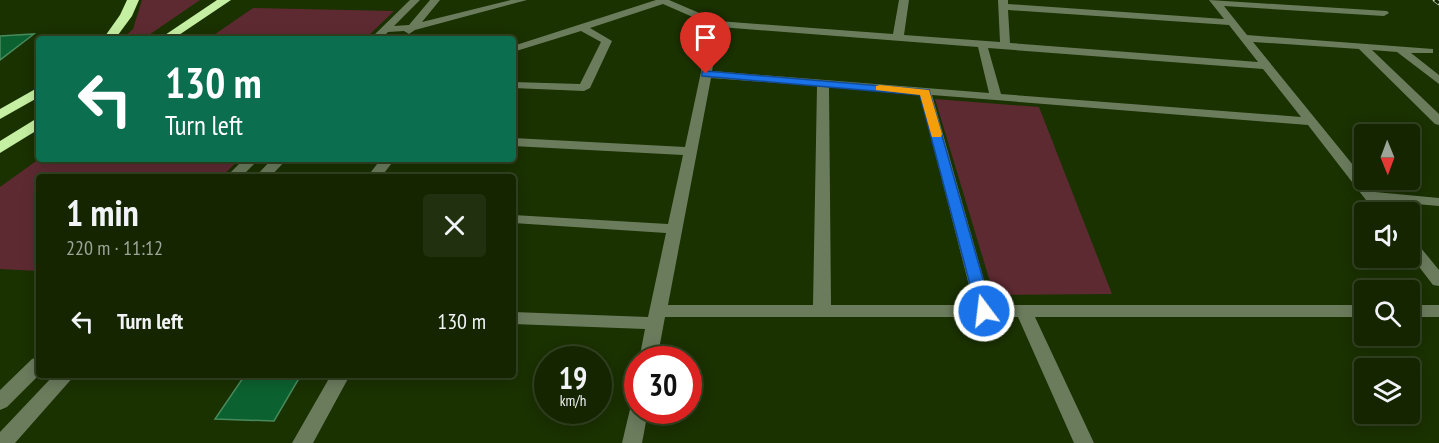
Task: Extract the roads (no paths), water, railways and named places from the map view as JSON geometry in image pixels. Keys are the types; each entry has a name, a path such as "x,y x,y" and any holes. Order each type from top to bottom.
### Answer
{"highway":[{"path":"111,36 126,16 133,0"},
{"path":"170,36 225,0"},
{"path":"0,115 36,93"},
{"path":"0,148 36,124"}],"street":[{"path":"378,36 415,0"},
{"path":"403,36 435,0"},
{"path":"413,25 500,0"},
{"path":"389,25 413,25 522,0"},
{"path":"898,38 904,0"},
{"path":"516,48 663,1 716,24 1266,66"},
{"path":"1216,2 1383,13"},
{"path":"1216,2 1375,202"},
{"path":"1005,46 1003,3 1143,12 1232,22"},
{"path":"651,346 716,24"},
{"path":"413,25 423,36"},
{"path":"516,85 584,88 607,41 581,27"},
{"path":"1244,38 1429,51"},
{"path":"982,44 996,97"},
{"path":"1362,46 1439,121"},
{"path":"1400,49 1439,81"},
{"path":"706,74 1311,122"},
{"path":"822,310 823,83"},
{"path":"925,92 984,311"},
{"path":"516,142 690,152"},
{"path":"236,174 249,162"},
{"path":"265,174 277,162"},
{"path":"376,174 386,162"},
{"path":"1370,196 1439,202"},
{"path":"516,219 675,229"},
{"path":"1420,257 1439,281"},
{"path":"516,318 657,317 822,310 1354,311"},
{"path":"1024,311 1084,443"},
{"path":"1420,311 1439,311"},
{"path":"0,402 36,367"},
{"path":"2,443 63,378"},
{"path":"302,443 340,378"},
{"path":"632,443 636,424"}],"railway":[{"path":"1435,0 1439,3"}]}
